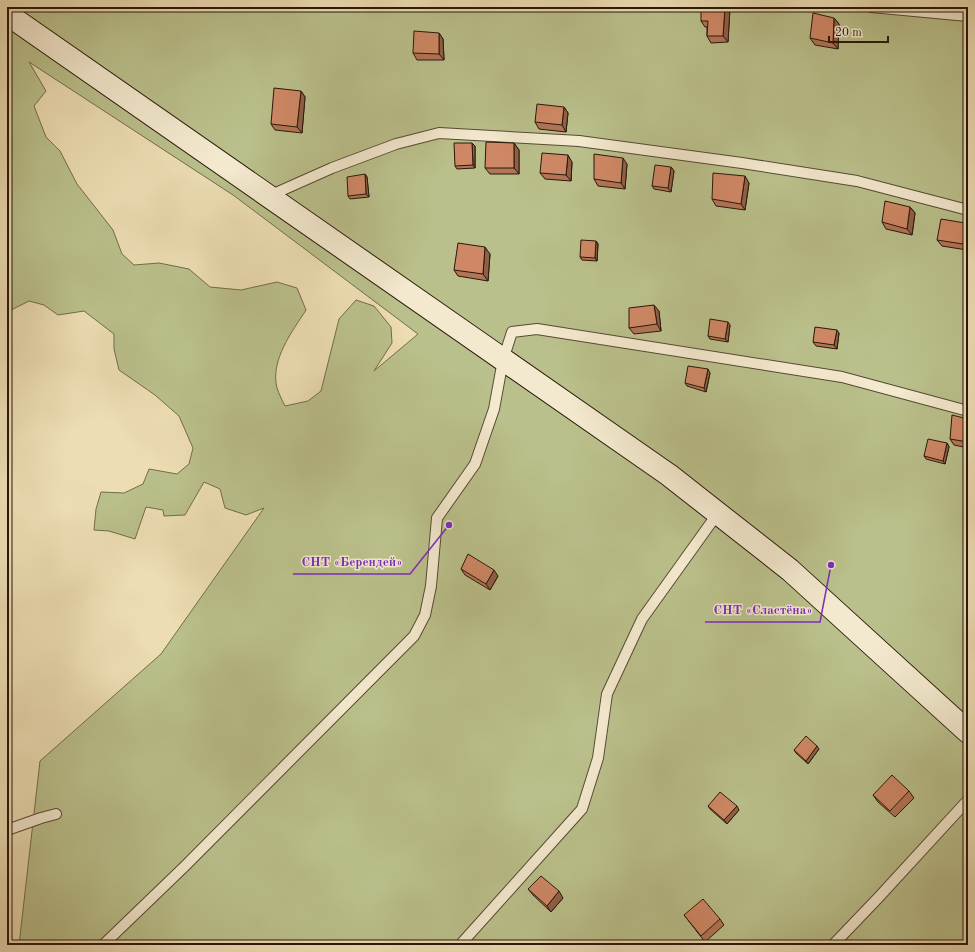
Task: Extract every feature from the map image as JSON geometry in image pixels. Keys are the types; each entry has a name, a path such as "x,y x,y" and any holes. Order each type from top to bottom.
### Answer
{"street":[{"path":"7,14 669,475 790,570 968,732"}],"lane":[{"path":"871,7 968,16"},
{"path":"268,196 332,168 374,152 439,132 579,141 742,163 857,180 968,210"},
{"path":"103,945 184,867 414,636 425,614 431,586 437,518 475,464 494,409 503,360 512,332 538,329 842,377 968,411"},
{"path":"460,945 582,809 598,758 607,694 642,619 718,513"},
{"path":"833,945 968,800"},
{"path":"7,830 56,814"}],"green space":[{"path":"7,7 968,7 968,945 19,945 40,761 161,654 264,508 246,515 225,508 220,489 204,482 185,515 164,516 163,510 146,507 135,539 109,531 94,530 96,509 101,492 124,493 143,484 149,469 177,474 189,464 193,448 179,416 155,395 119,370 114,349 114,334 84,311 58,315 44,305 29,301 7,312","holes":["29,62 233,195 418,334 374,371 392,343 391,327 374,306 356,300 339,319 321,391 308,401 285,406 277,388 277,367 279,357 289,337 306,310 297,288 277,282 241,290 210,287 189,269 159,263 134,265 122,254 113,230 77,184 60,151 46,137 34,106 46,91"]}],"building":[{"path":"701,7 725,7 723,36 707,36 708,21 701,21"},
{"path":"813,13 834,18 833,43 810,38"},
{"path":"414,31 439,33 439,54 413,53"},
{"path":"274,88 301,91 297,127 271,124"},
{"path":"537,104 564,107 562,125 535,122"},
{"path":"486,142 514,143 514,168 485,168"},
{"path":"454,143 472,143 473,165 455,166"},
{"path":"542,153 568,155 566,175 540,173"},
{"path":"594,154 623,158 621,183 594,179"},
{"path":"655,165 671,167 668,188 652,186"},
{"path":"713,173 745,176 741,204 712,199"},
{"path":"365,174 366,194 348,196 347,177"},
{"path":"885,201 910,207 907,229 882,222"},
{"path":"941,219 965,223 963,244 937,240"},
{"path":"581,240 596,241 595,258 580,257"},
{"path":"458,243 485,247 483,274 454,270"},
{"path":"654,305 657,324 629,328 629,308"},
{"path":"710,319 728,322 725,339 708,336"},
{"path":"815,327 837,330 834,345 813,342"},
{"path":"688,366 708,369 704,388 685,383"},
{"path":"952,415 968,419 968,442 950,439"},
{"path":"928,439 947,443 943,461 924,456"},
{"path":"468,554 494,570 486,584 461,569"},
{"path":"806,736 817,746 806,761 794,750"},
{"path":"892,775 909,791 890,811 873,795"},
{"path":"720,792 737,806 724,820 708,806"},
{"path":"541,876 559,891 547,906 528,889"},
{"path":"703,899 720,919 701,936 684,915"}],"place":[{"name":"СНТ «Берендей»","path":"449,525"},
{"name":"СНТ «Сластёна»","path":"831,565"}]}
